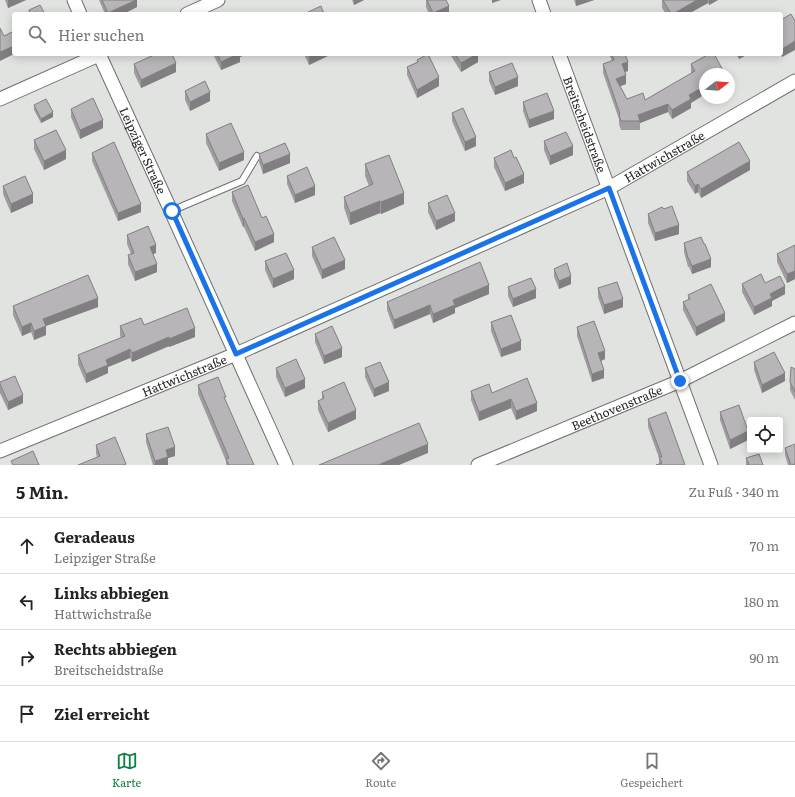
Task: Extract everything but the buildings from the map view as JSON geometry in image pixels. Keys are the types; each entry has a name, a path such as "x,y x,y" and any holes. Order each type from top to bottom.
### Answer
{"street":[{"path":"74,0 79,12"},
{"path":"191,12 218,0"},
{"path":"539,0 543,12"},
{"path":"0,99 96,56"},
{"name":"Leipziger Straße","path":"101,56 286,465"},
{"name":"Breitscheidstraße","path":"560,56 711,465"},
{"name":"Hattwichstraße","path":"0,451 236,354 609,188 795,81"},
{"name":"Beethovenstraße","path":"478,465 680,381 795,323"}],"lane":[{"path":"172,211 242,180 257,156"}],"route":[{"path":"172,211 236,354 609,188 680,381"}]}
